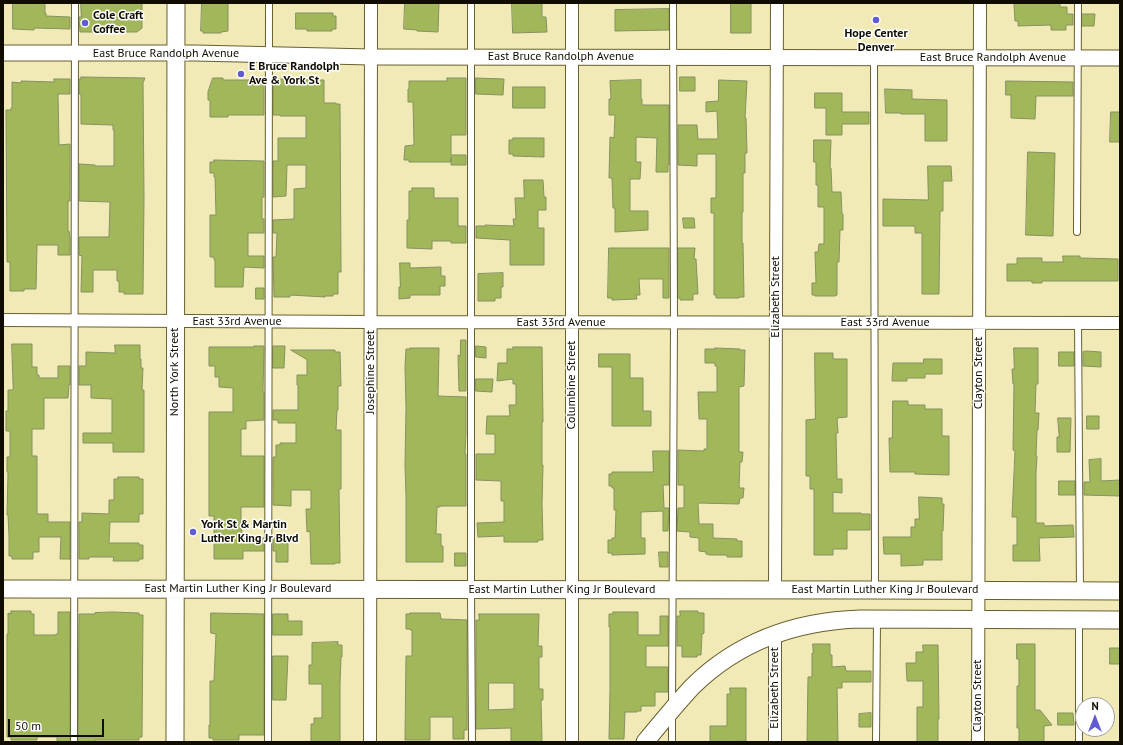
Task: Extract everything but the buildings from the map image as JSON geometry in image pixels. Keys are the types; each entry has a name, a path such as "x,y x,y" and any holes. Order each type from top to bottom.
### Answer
{"main road":[{"name":"North York Street","path":"175,742 176,3"},
{"name":"East Martin Luther King Jr Boulevard","path":"3,588 1120,592"},
{"path":"645,742 693,687 719,664 746,646 757,641 808,624 831,621 876,619 1120,620"}],"street":[{"name":"Josephine Street","path":"370,742 371,3"},
{"name":"Columbine Street","path":"572,3 572,742"},
{"name":"Elizabeth Street","path":"775,590 777,3"},
{"name":"Clayton Street","path":"978,742 980,3"},
{"name":"East Bruce Randolph Avenue","path":"3,53 175,53 371,57 1120,58"},
{"name":"East 33rd Avenue","path":"3,320 572,323 1120,323"},
{"name":"Elizabeth Street","path":"775,742 776,634"}],"lane":[{"path":"74,742 75,3"},
{"path":"268,742 269,3"},
{"path":"471,3 470,590 472,742"},
{"path":"672,742 674,323 673,3"},
{"path":"1077,232 1078,3"},
{"path":"874,58 875,590"},
{"path":"1078,323 1080,591"},
{"path":"876,619 876,742"},
{"path":"1079,742 1080,620"}],"place":[{"name":"Hope Center Denver","path":"876,20"},
{"name":"Cole Craft Coffee","path":"85,23"},
{"name":"E Bruce Randolph Ave & York St","path":"241,74"},
{"name":"York St & Martin Luther King Jr Blvd","path":"193,532"}]}
